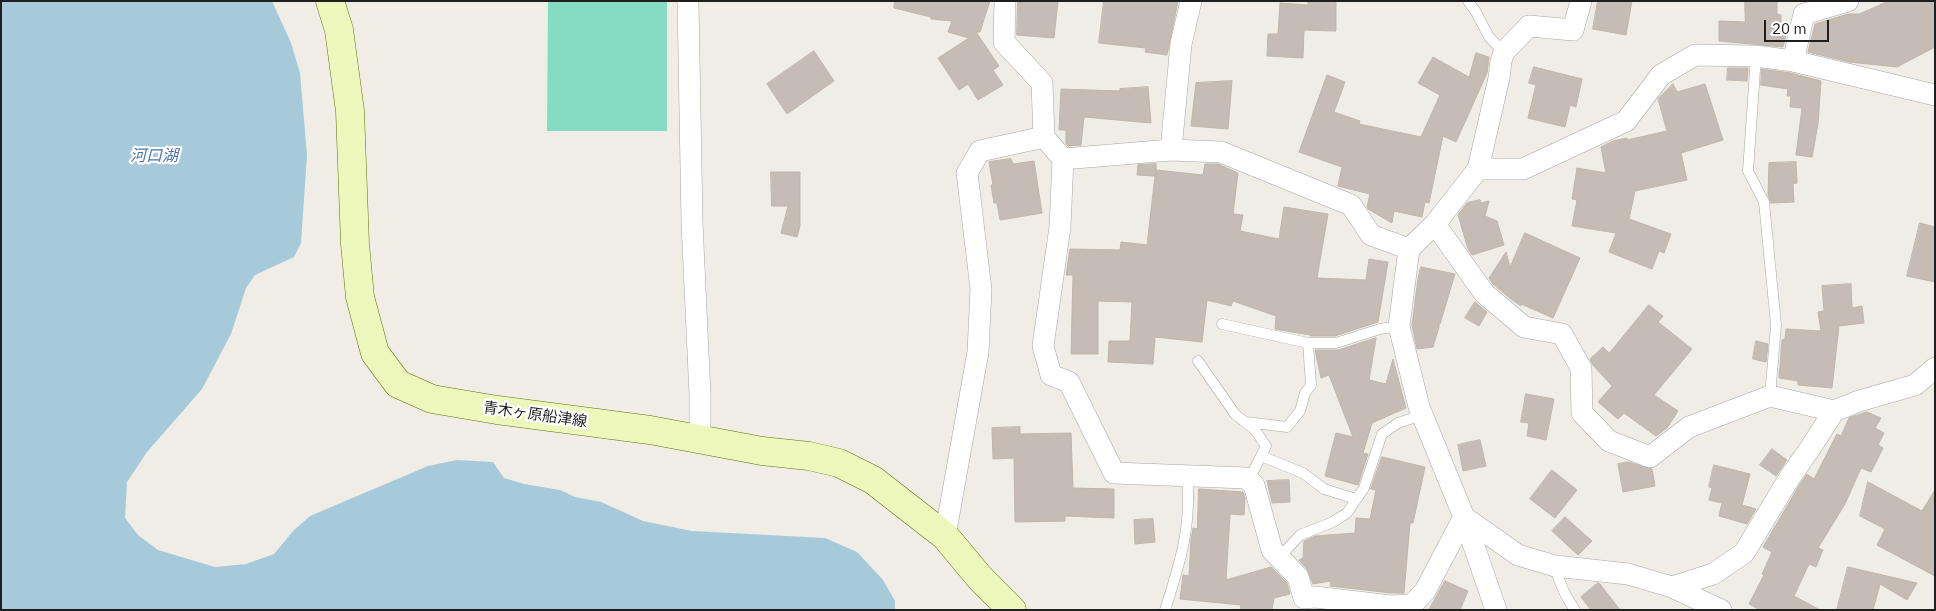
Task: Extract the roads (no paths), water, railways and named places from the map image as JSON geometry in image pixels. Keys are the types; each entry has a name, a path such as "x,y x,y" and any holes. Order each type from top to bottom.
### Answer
{"main road":[{"name":"青木ヶ原船津線","path":"330,1 339,30 350,111 354,226 360,297 375,353 398,384 432,399 497,410 650,430 762,451 809,456 839,463 873,480 945,536 980,578 1012,610"}],"street":[{"path":"688,1 692,223 700,440"},
{"path":"1005,1 1004,42 1042,83 1044,137 1063,159 1060,227 1043,346 1051,375 1069,382 1114,473 1246,478 1249,480 1254,485 1272,550 1298,577 1306,604 1315,597 1391,608 1412,605 1425,591 1464,517"},
{"path":"1172,150 1181,44 1191,1"},
{"path":"1496,610 1464,517 1422,415 1399,326 1409,249 1435,224 1478,169 1500,78 1504,52 1529,26 1573,30 1581,1"},
{"path":"1793,61 1804,14 1848,1"},
{"path":"1478,169 1523,168 1626,121 1661,75 1695,55 1756,56 1793,61 1935,95"},
{"path":"945,536 978,352 981,288 967,173 980,151 1044,137"},
{"path":"1063,159 1172,150 1221,152 1351,206 1371,235 1409,249"},
{"path":"1435,224 1484,293 1524,327 1562,334 1581,368 1582,413 1609,441 1650,457 1689,427 1770,396 1834,411 1859,401 1915,385 1935,368"},
{"path":"1672,587 1713,574 1744,553 1790,477 1812,447 1834,411"},
{"path":"1464,517 1518,554 1555,566 1628,574 1672,587 1721,610"}],"lane":[{"path":"1468,1 1489,37 1504,52"},
{"path":"1756,56 1748,171 1764,202 1776,325 1770,396"},
{"path":"1222,324 1308,343 1336,343 1380,329 1399,326"},
{"path":"1245,422 1287,427 1292,422 1300,411 1311,385 1308,343"},
{"path":"1198,361 1235,414 1254,430 1266,446 1249,480"},
{"path":"1279,558 1300,535 1333,522 1348,513 1364,488 1382,434 1398,423 1422,415"},
{"path":"1261,456 1303,473 1324,489 1356,499"},
{"path":"1165,610 1179,570 1184,547 1189,493 1187,475"},
{"path":"1555,566 1558,581 1566,598 1575,610"}],"water":[{"name":"河口湖","path":"1,1 272,1 291,43 300,73 307,155 301,243 294,257 255,275 246,288 231,334 202,389 147,452 127,482 125,518 138,535 158,550 215,567 246,564 274,554 294,530 310,516 428,466 457,460 493,462 504,478 524,484 560,490 575,497 601,502 643,521 692,531 825,538 857,552 883,580 895,601 895,610 1,610"}]}
